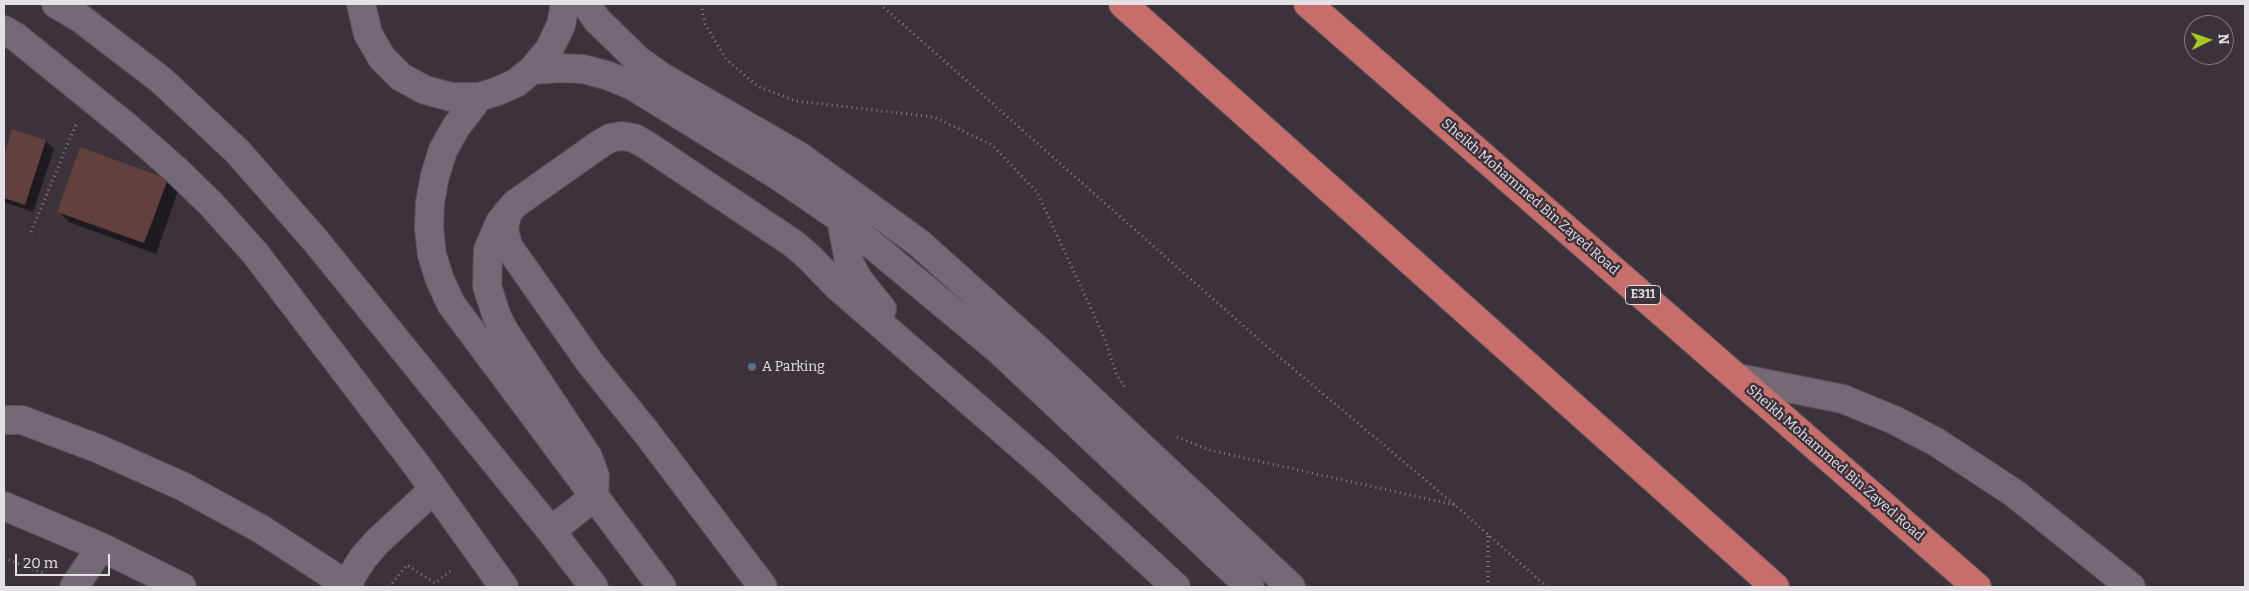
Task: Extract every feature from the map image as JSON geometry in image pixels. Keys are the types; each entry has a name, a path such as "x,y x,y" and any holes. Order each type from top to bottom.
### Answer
{"highway":[{"path":"1123,4 1775,587"},
{"name":"Sheikh Mohammed Bin Zayed Road","path":"1308,4 1977,587"}],"street":[{"path":"56,4 80,18 161,80 238,151 315,240 551,531 594,587"},
{"path":"361,4 368,34 382,58 401,77 425,90 451,97 479,97 516,82 532,70 549,50 561,25 565,4"},
{"path":"586,4 597,20 638,60 662,77 799,156 919,243 1036,348 1291,587"},
{"path":"4,30 16,37 127,126 211,204 255,253 296,304 504,587"},
{"path":"532,70 583,69 609,76 633,86 777,175 841,219 1000,351 1250,587"},
{"path":"479,97 456,127 444,150 435,176 430,202 429,228 432,255 440,280 450,304 662,587"},
{"path":"551,531 594,496 595,476 588,457 505,332 491,301 487,286 488,250 493,236 515,204 600,144 610,138 622,136 634,138 794,244 838,288 1028,453 1176,587"},
{"path":"507,213 504,230 508,246 591,364 646,432 763,587"},
{"path":"841,219 849,262 869,294 881,308 1000,410 1012,424 1028,453"},
{"path":"1738,378 1843,399 1894,420 1936,442 2014,493 2131,587"},
{"path":"4,420 22,420 31,423 99,449 182,486 261,529 347,586 377,542 434,490"},
{"path":"4,506 101,547 182,587"},
{"path":"74,587 101,547"}],"path":[{"path":"701,4 705,24 726,59 757,86 796,101 934,117 992,145 1036,192 1104,338 1117,376 1131,396"},
{"path":"880,4 1264,344 1455,506 1547,587"},
{"path":"31,232 78,120"},
{"path":"1172,434 1209,450 1455,506"},
{"path":"1488,535 1488,587"},
{"path":"389,587 407,565 435,583 478,550"}],"building":[{"path":"12,129 46,140 25,205 4,198 4,156"},
{"path":"80,147 168,179 144,243 57,212"}],"place":[{"name":"A Parking","path":"752,367"}]}
